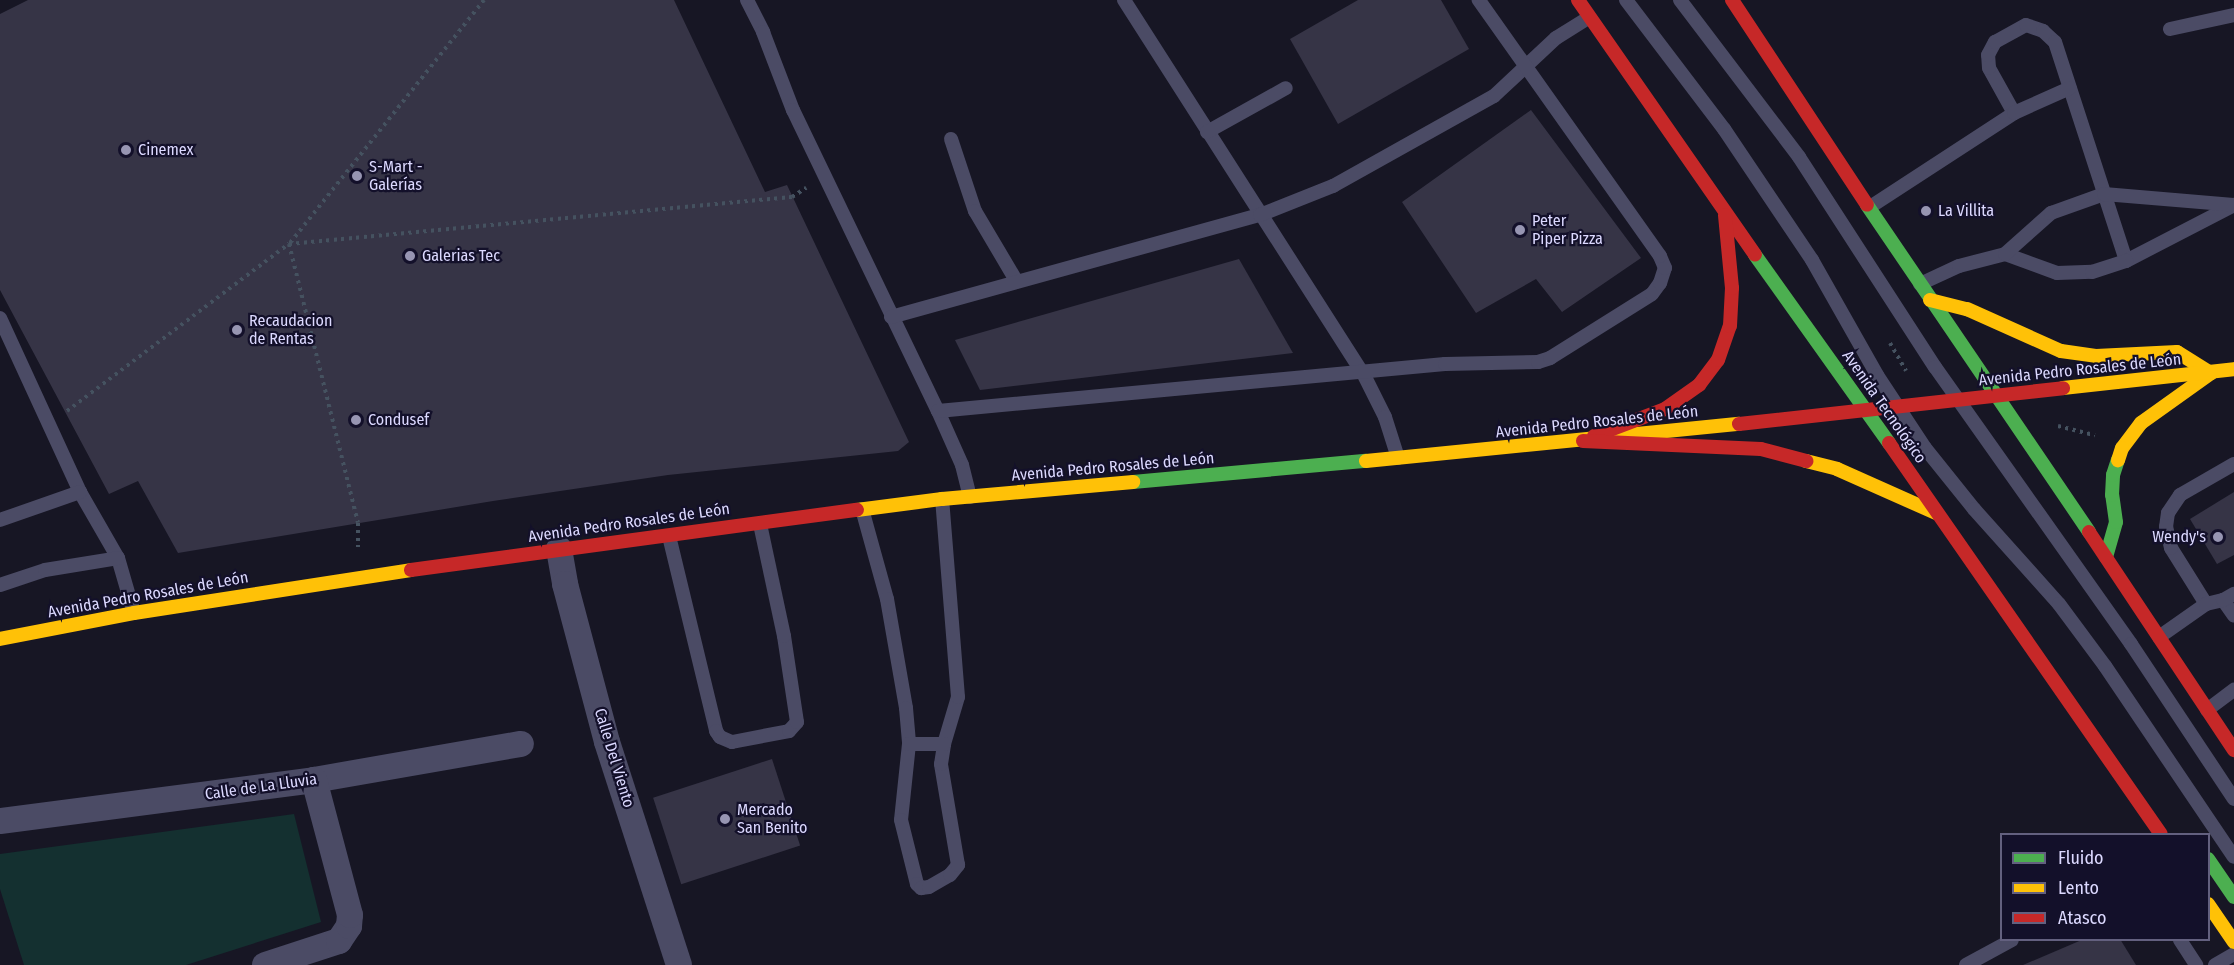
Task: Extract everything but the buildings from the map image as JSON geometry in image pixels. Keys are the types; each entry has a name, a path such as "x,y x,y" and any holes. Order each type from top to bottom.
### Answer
{"main road":[{"name":"Avenida Tecnológico","path":"1578,0 1725,213 1868,411 1935,513 2160,833"},
{"path":"1732,0 1930,300 2106,557 2234,750"},
{"path":"1583,441 1674,404 1699,385 1718,360 1730,326 1732,288 1725,213"},
{"path":"1930,300 1967,309 2061,351 2096,356 2177,352 2211,373 2141,423 2122,448 2113,475 2112,495 2116,522 2106,557"},
{"name":"Avenida Pedro Rosales de León","path":"0,639 134,613 355,578 669,533 942,499 1583,441 2234,369"},
{"path":"1583,441 1761,449 1827,465 1935,513"},
{"path":"2125,782 2168,819"},
{"path":"2210,862 2234,897"},
{"path":"2210,907 2234,942"}],"street":[{"name":"Calle Del Viento","path":"559,549 565,584 607,742 679,965"},
{"name":"Calle de La Lluvia","path":"0,820 314,780 521,744"},
{"path":"265,965 339,941 349,926 350,915 314,780"}],"lane":[{"path":"747,0 824,176 938,411 962,465 970,497"},
{"path":"1124,0 1363,373 1385,417 1398,458"},
{"path":"938,411 1445,364 1539,362 1550,358 1652,294 1665,268 1660,256 1523,67 1479,0"},
{"path":"1626,0 1724,129 1805,251 1897,407 1925,448 1974,510 2059,604 2105,666 2234,857"},
{"path":"1680,0 1799,157 1958,400 2131,644 2234,799"},
{"path":"2170,29 2234,15"},
{"path":"891,317 1260,215 1334,186 1494,96 1556,38 1589,17"},
{"path":"2014,113 1989,68 1988,55 1995,42 2026,25 2043,31 2055,42 2126,261"},
{"path":"1207,132 1286,88"},
{"path":"1870,207 2014,113 2070,88"},
{"path":"951,139 975,212 1017,282"},
{"path":"1920,284 1959,266 2005,254 2051,213 2104,194 2234,205"},
{"path":"2005,254 2057,273 2092,272 2126,261 2234,205"},
{"path":"0,318 80,492 118,558 134,613"},
{"path":"2206,604 2171,548 2166,528 2168,513 2180,495 2234,464"},
{"path":"0,520 80,492"},
{"path":"862,509 887,599 906,708 909,744 901,820 917,884 921,888 929,887 950,875 958,865 941,764 944,744 958,697 942,499"},
{"path":"669,533 716,731 720,737 732,742 789,731 797,722 784,636 760,522"},
{"path":"0,585 45,570 118,558"},
{"path":"2159,637 2206,604 2229,597 2234,616"},
{"path":"2207,710 2234,690"},
{"path":"909,744 944,744"},
{"path":"1966,965 2008,941"},
{"path":"2181,941 2196,965"},
{"path":"2215,965 2234,954"}],"path":[{"path":"45,420 65,412 289,244 484,0"},
{"path":"289,244 792,197 824,176"},
{"path":"289,244 358,523 355,578"},
{"path":"2049,424 2103,437"}],"green space":[{"path":"294,814 321,922 186,965 24,965 0,889 0,854"}],"traffic: fast":[{"path":"1867,205 2089,532"},
{"path":"1755,255 1889,443"},
{"path":"2106,557 2116,522 2112,495 2113,475 2118,460"},
{"path":"1133,482 1366,461"},
{"path":"2210,862 2234,897"}],"traffic: slow":[{"path":"1930,300 1967,309 2061,351 2096,356 2177,352 2211,373 2141,423 2122,448 2118,460"},
{"path":"2063,388 2234,369"},
{"path":"1366,461 1739,424"},
{"path":"1806,461 1837,469 1936,513"},
{"path":"857,510 942,499 1133,482"},
{"path":"0,639 134,613 411,570"},
{"path":"2210,907 2234,942"}],"traffic: jam":[{"path":"1578,0 1755,255"},
{"path":"1732,0 1867,205"},
{"path":"1594,436 1665,409 1699,385 1718,360 1730,326 1732,288 1725,215"},
{"path":"1739,424 2063,388"},
{"path":"1583,441 1761,449 1806,461"},
{"path":"1889,443 2160,833"},
{"path":"411,570 857,510"},
{"path":"2089,532 2234,750"}],"place":[{"name":"Cinemex","path":"126,150"},
{"name":"S-Mart - Galerías","path":"357,176"},
{"name":"La Villita","path":"1926,211"},
{"name":"Peter Piper Pizza","path":"1520,230"},
{"name":"Galerias Tec","path":"410,256"},
{"name":"Recaudacion de Rentas","path":"237,330"},
{"name":"Condusef","path":"356,420"},
{"name":"Wendy's","path":"2218,537"},
{"name":"Mercado San Benito","path":"725,819"}]}
